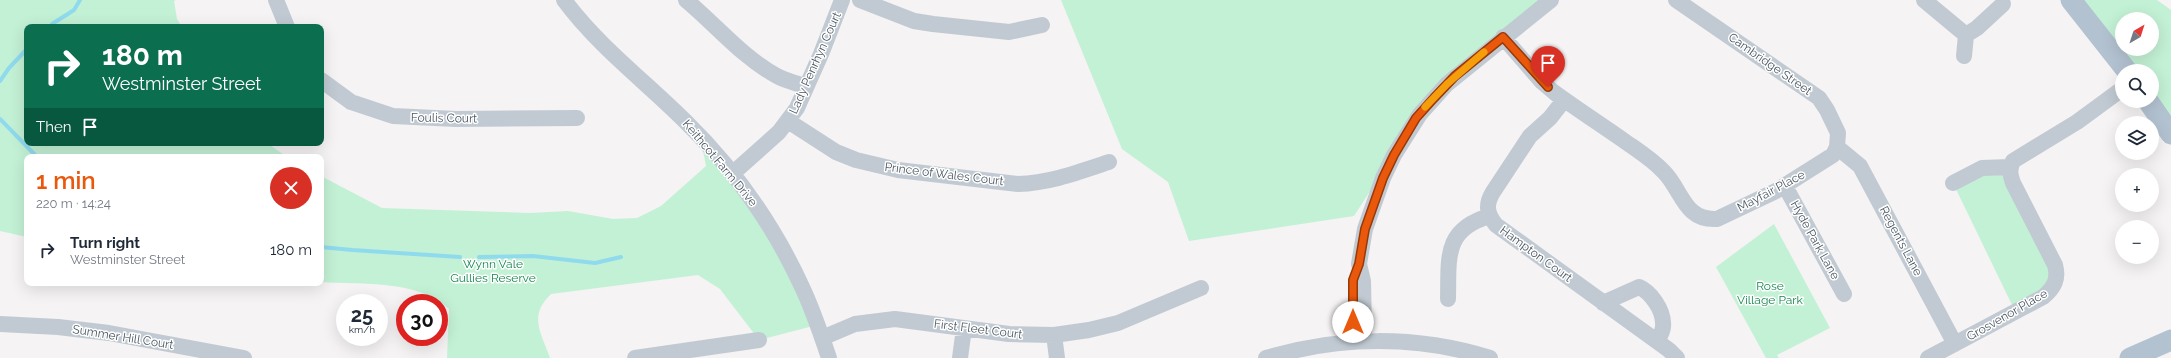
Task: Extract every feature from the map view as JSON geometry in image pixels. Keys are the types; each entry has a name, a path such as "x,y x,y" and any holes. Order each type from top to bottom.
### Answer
{"main road":[{"path":"2071,0 2121,64"},
{"path":"2153,108 2171,134"},
{"path":"2130,358 2171,340"}],"street":[{"path":"276,0 286,24"},
{"name":"Keithcot Farm Drive","path":"564,0 600,42 700,135 759,210 789,261 802,287 829,358"},
{"name":"Lady Penrhyn Court","path":"732,174 759,151 788,121 806,87 832,28 842,0"},
{"path":"860,0 914,21 933,24 1009,32 1042,25"},
{"path":"1359,341 1364,330 1363,281 1359,264 1365,229 1383,178 1406,134 1420,114 1447,84 1503,37 1551,0"},
{"name":"Cambridge Street","path":"1678,0 1819,98 1827,110 1838,133 1837,147"},
{"path":"1924,0 1966,35"},
{"path":"692,2 715,28 753,59 778,76 806,87"},
{"path":"1966,35 1980,26 2004,4"},
{"path":"1964,56 1966,35"},
{"path":"1503,37 1542,82 1564,100"},
{"name":"Foulis Court","path":"324,82 351,102 393,116 456,119 576,118"},
{"path":"1953,183 1982,168 2010,167 2013,161 2077,122 2115,93"},
{"name":"Mayfair Place","path":"1564,100 1656,165 1669,177 1682,201 1699,216 1708,220 1717,220 1785,186 1828,159 1837,147"},
{"name":"Hampton Court","path":"1564,100 1550,118 1530,136 1493,192 1489,199 1488,209 1490,216 1496,225 1657,341 1677,358"},
{"name":"Prince of Wales Court","path":"788,121 836,152 856,160 898,170 1018,184 1035,183 1055,179 1109,162"},
{"name":"Regents Lane","path":"1837,147 1860,166 1955,344"},
{"name":"Grosvenor Place","path":"1928,358 2043,297 2051,290 2055,282 2055,265 2013,183 2009,174 2010,167"},
{"name":"Hyde Park Lane","path":"1785,186 1844,294"},
{"path":"1448,299 1449,253 1451,246 1466,225 1490,216"},
{"path":"1604,303 1639,287 1645,290 1651,296 1662,315 1664,324 1657,341"},
{"name":"First Fleet Court","path":"822,338 855,324 895,318 1009,334 1054,335 1118,324 1201,288"},
{"name":"Summer Hill Court","path":"0,324 58,327 108,333 244,358"},
{"path":"960,358 964,328"},
{"path":"1054,335 1057,358"},
{"path":"635,358 653,357 759,340"},
{"path":"1266,358 1306,348 1359,341 1436,345 1490,358"}],"green space":[{"path":"0,0 176,0 174,1 177,19 180,24 24,24 24,146 271,146 283,154 24,154 24,236 0,231"},
{"path":"1061,0 1549,0 1417,118 1354,216 1189,241 1168,182 1122,149"},
{"path":"2071,0 2157,0 2171,10 2171,134 2156,108 2159,108 2159,64 2121,64 2115,56 2159,56 2159,12 2115,12 2115,56"},
{"name":"Wynn Vale Gullies Reserve","path":"700,135 742,186 817,325 759,340 720,289 698,275 551,294 544,302 538,317 540,332 550,358 447,358 449,309 448,294 424,294 405,288 388,285 324,282 324,178 382,208 530,213 568,211 613,219 637,218 661,206 706,166"},
{"path":"2010,167 2055,282 2015,311 1953,183"},
{"name":"Rose Village Park","path":"1774,224 1830,328 1777,355 1779,358 1766,358 1716,267"}],"waterway":[{"path":"52,24 74,10 80,0"},
{"path":"0,81 9,68 24,52"},
{"path":"0,119 24,144"},
{"path":"26,146 34,154"},
{"path":"324,247 460,257"},
{"path":"479,257 533,256 595,263 621,257"}],"slow traffic":[{"path":"1425,107 1462,70 1484,52"}],"route":[{"path":"1353,322 1353,280 1359,264 1365,229 1372,206 1394,155 1420,114 1462,70 1503,37 1548,87"}]}
